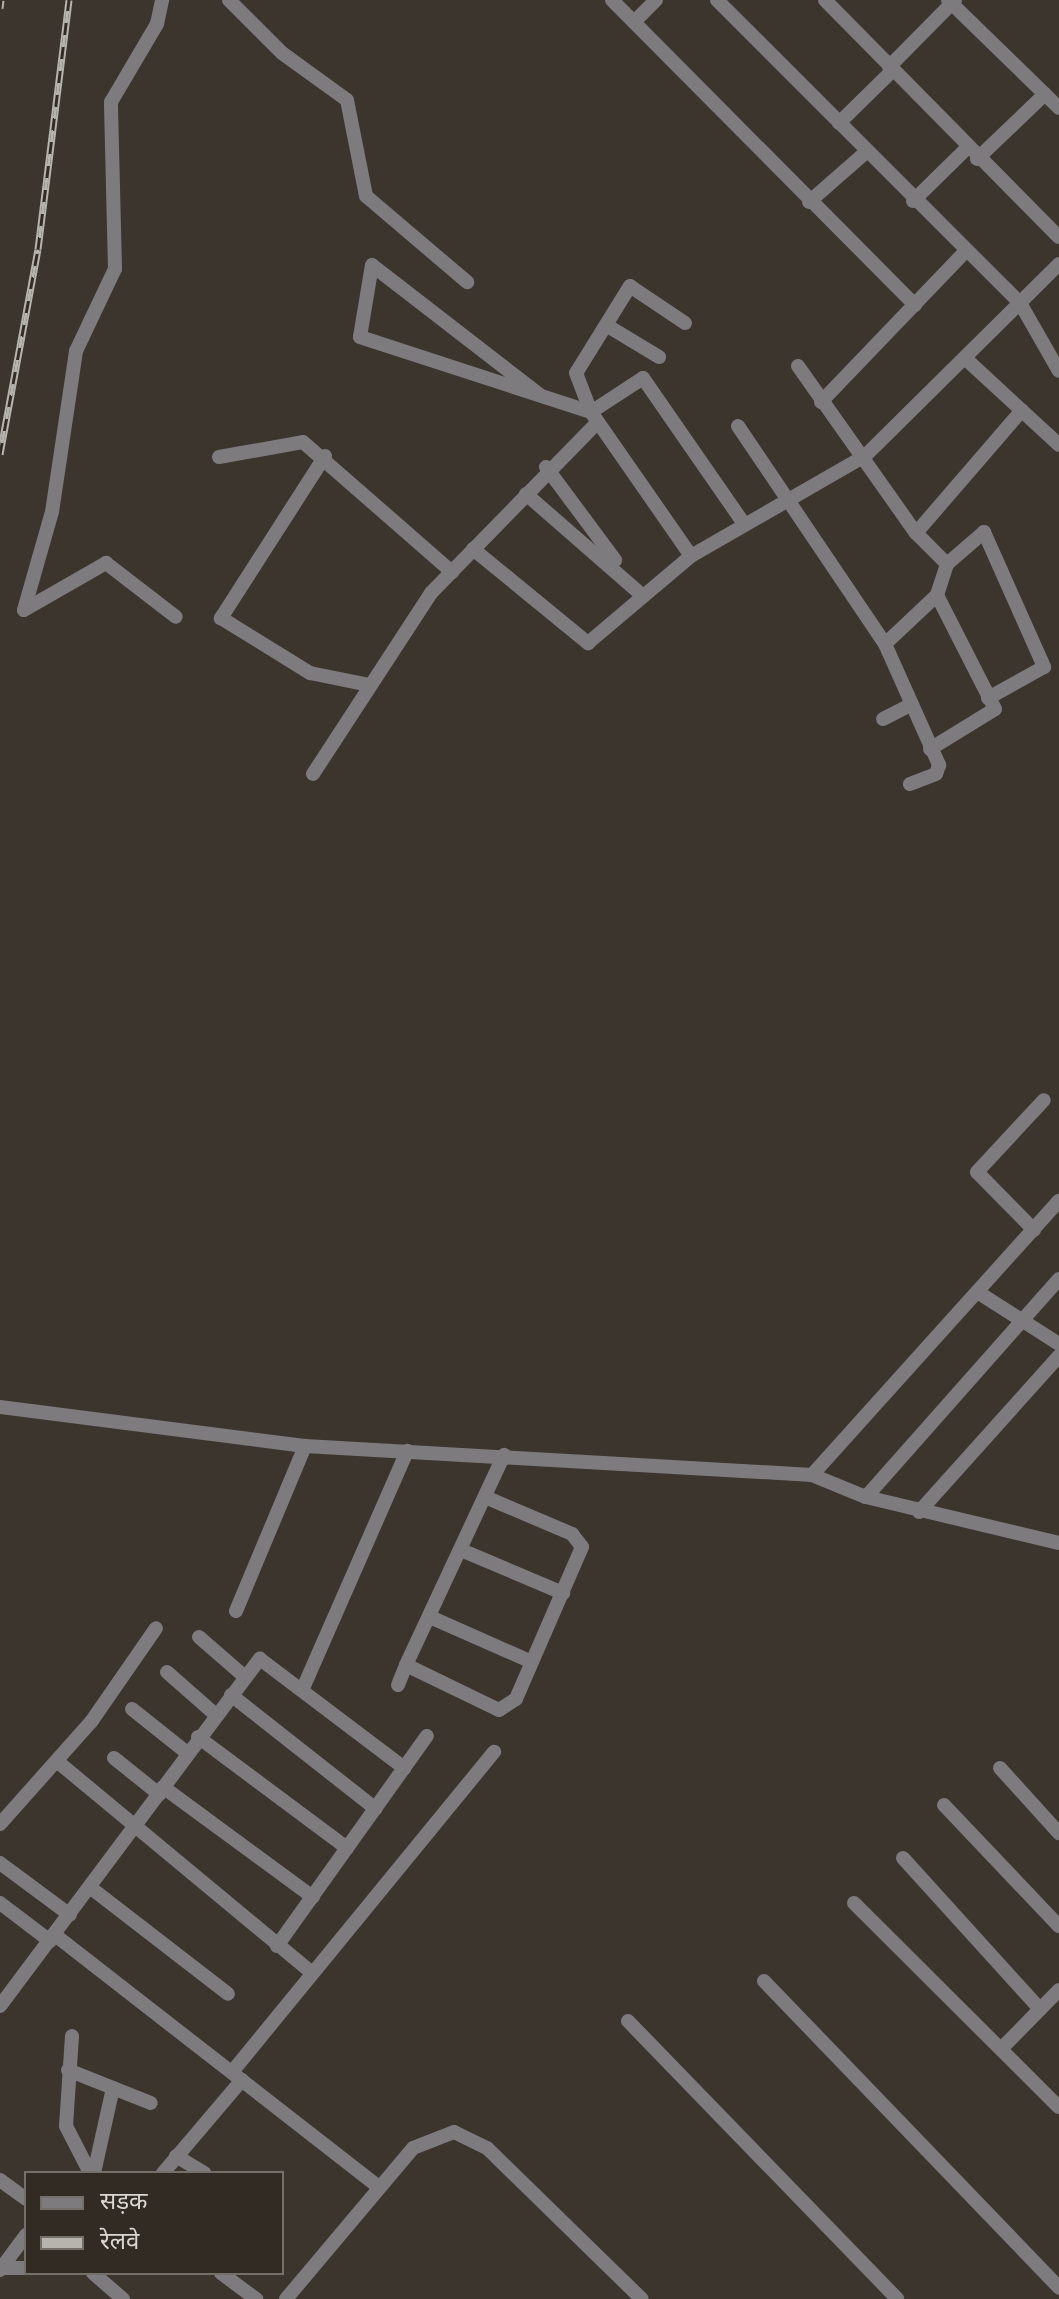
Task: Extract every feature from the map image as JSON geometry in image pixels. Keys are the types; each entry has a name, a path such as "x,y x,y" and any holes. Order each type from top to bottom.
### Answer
{"street":[{"path":"162,0 157,24 111,102 115,269 76,351 49,528 24,610 106,563 176,617"},
{"path":"229,0 288,57 352,105 370,201 467,282"},
{"path":"612,0 809,202 915,305"},
{"path":"634,22 656,0"},
{"path":"717,0 865,153 1020,303 1059,371"},
{"path":"825,0 971,154 1059,237"},
{"path":"839,123 952,1 1059,108"},
{"path":"913,201 1045,94"},
{"path":"809,202 865,153"},
{"path":"821,402 966,251"},
{"path":"473,549 588,643 691,556 865,456 967,360 1059,264"},
{"path":"540,395 372,265 360,337 540,395 595,417"},
{"path":"685,323 630,286 576,373 595,417 691,556"},
{"path":"606,325 659,357"},
{"path":"967,360 1059,445"},
{"path":"798,366 821,402 865,456 916,533 947,564"},
{"path":"313,774 369,685 452,572 595,417 643,378 744,524"},
{"path":"916,533 1022,410"},
{"path":"738,426 885,644 909,706 940,770 910,784"},
{"path":"219,457 293,441 325,456 452,572"},
{"path":"325,456 221,618 310,673 369,685"},
{"path":"546,467 643,596"},
{"path":"526,494 628,576"},
{"path":"885,644 937,595 947,564 988,534 1043,661 1040,673 988,698"},
{"path":"930,749 995,715 937,595"},
{"path":"883,719 909,706"},
{"path":"1034,1230 977,1172 1044,1100"},
{"path":"812,1475 1059,1201"},
{"path":"866,1497 1059,1279"},
{"path":"979,1293 1019,1322 1059,1344"},
{"path":"919,1512 1059,1356"},
{"path":"0,1407 305,1446 812,1475 866,1497 919,1512 1059,1543"},
{"path":"236,1611 305,1446"},
{"path":"304,1686 407,1451"},
{"path":"398,1685 504,1455"},
{"path":"406,1665 499,1710 516,1699 582,1547 579,1539 485,1497"},
{"path":"461,1550 563,1593"},
{"path":"430,1617 532,1662"},
{"path":"0,1824 58,1762 156,1628"},
{"path":"199,1637 245,1677"},
{"path":"0,2006 91,1888 186,1752 260,1659 304,1686 404,1768"},
{"path":"167,1672 216,1715"},
{"path":"231,1695 376,1809"},
{"path":"132,1709 186,1752"},
{"path":"277,1946 427,1736"},
{"path":"198,1737 347,1848"},
{"path":"165,2171 237,2076 310,1971 494,1752"},
{"path":"114,1758 313,1897"},
{"path":"58,1762 133,1830 310,1971"},
{"path":"1000,1768 1059,1833"},
{"path":"944,1805 1059,1926"},
{"path":"903,1858 1040,2009"},
{"path":"0,1863 70,1915"},
{"path":"91,1888 228,1994"},
{"path":"0,1903 53,1938 237,2076 377,2186"},
{"path":"854,1903 1003,2047 1059,2107"},
{"path":"764,1981 1059,2288"},
{"path":"1003,2047 1058,1994"},
{"path":"628,2021 897,2299"},
{"path":"72,2036 66,2126 91,2171"},
{"path":"68,2070 151,2103"},
{"path":"92,2171 113,2088"},
{"path":"286,2299 377,2186 424,2142 454,2132 470,2138 642,2299"},
{"path":"176,2156 201,2171"},
{"path":"0,2180 24,2198"},
{"path":"1,2269 24,2238"},
{"path":"1,2269 24,2268"},
{"path":"95,2275 123,2299"},
{"path":"224,2275 256,2299"}],"railway":[{"path":"0,8 1,0"},
{"path":"0,454 38,249 69,0"}]}
